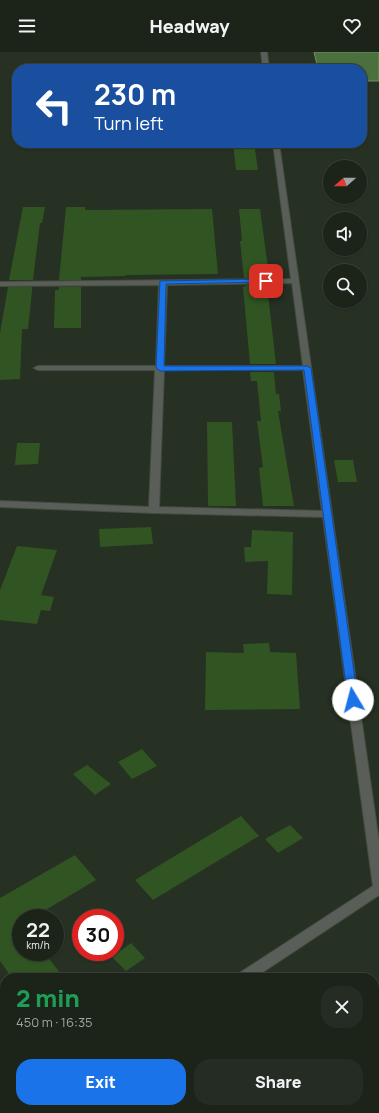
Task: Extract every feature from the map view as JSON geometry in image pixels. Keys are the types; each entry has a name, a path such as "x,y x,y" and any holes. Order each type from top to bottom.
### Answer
{"street":[{"path":"264,52 265,64"},
{"path":"250,973 379,887 277,148"},
{"path":"0,284 295,280"},
{"path":"154,510 163,282"},
{"path":"38,368 307,368"},
{"path":"0,504 154,510 327,514"}],"shaded area":[{"path":"314,52 379,52 379,81 367,81 367,64 317,64"}],"building":[{"path":"234,148 255,148 258,170 236,170"},
{"path":"23,207 45,207 42,223 40,223 33,280 9,280"},
{"path":"66,207 85,207 85,210 212,209 218,274 126,275 81,277 81,280 59,280"},
{"path":"239,209 260,209 269,275 266,275 266,278 244,278 240,241 242,241"},
{"path":"245,285 267,285 276,364 250,364 243,287 245,287"},
{"path":"8,287 32,287 32,291 28,329 22,329 20,379 0,380 0,333"},
{"path":"59,287 81,287 81,328 54,328 55,290 59,290"},
{"path":"250,372 274,372 276,394 279,394 281,411 278,411 294,506 263,506 259,468 263,467 257,421 261,421 257,381 251,381"},
{"path":"207,422 232,422 236,506 208,506"},
{"path":"17,443 40,443 38,464 15,465"},
{"path":"334,460 353,460 357,482 338,482"},
{"path":"151,527 153,544 100,547 99,529"},
{"path":"252,530 293,532 292,595 267,594 268,561 245,562 244,547 251,547"},
{"path":"17,546 57,550 41,595 54,597 50,611 41,610 37,624 0,620 0,590"},
{"path":"269,643 270,652 296,653 300,709 205,710 206,652 244,653 243,644"},
{"path":"142,749 157,766 132,779 118,762"},
{"path":"87,765 111,784 95,795 73,774"},
{"path":"241,816 259,836 153,900 135,880"},
{"path":"290,825 303,838 278,853 265,839"},
{"path":"75,855 96,880 47,909 12,909 12,961 51,961 60,973 8,973 0,961 0,898"},
{"path":"131,943 145,958 126,971 116,961 124,961 124,948"}],"route":[{"path":"266,281 163,282 160,368 307,368 353,700"}]}
